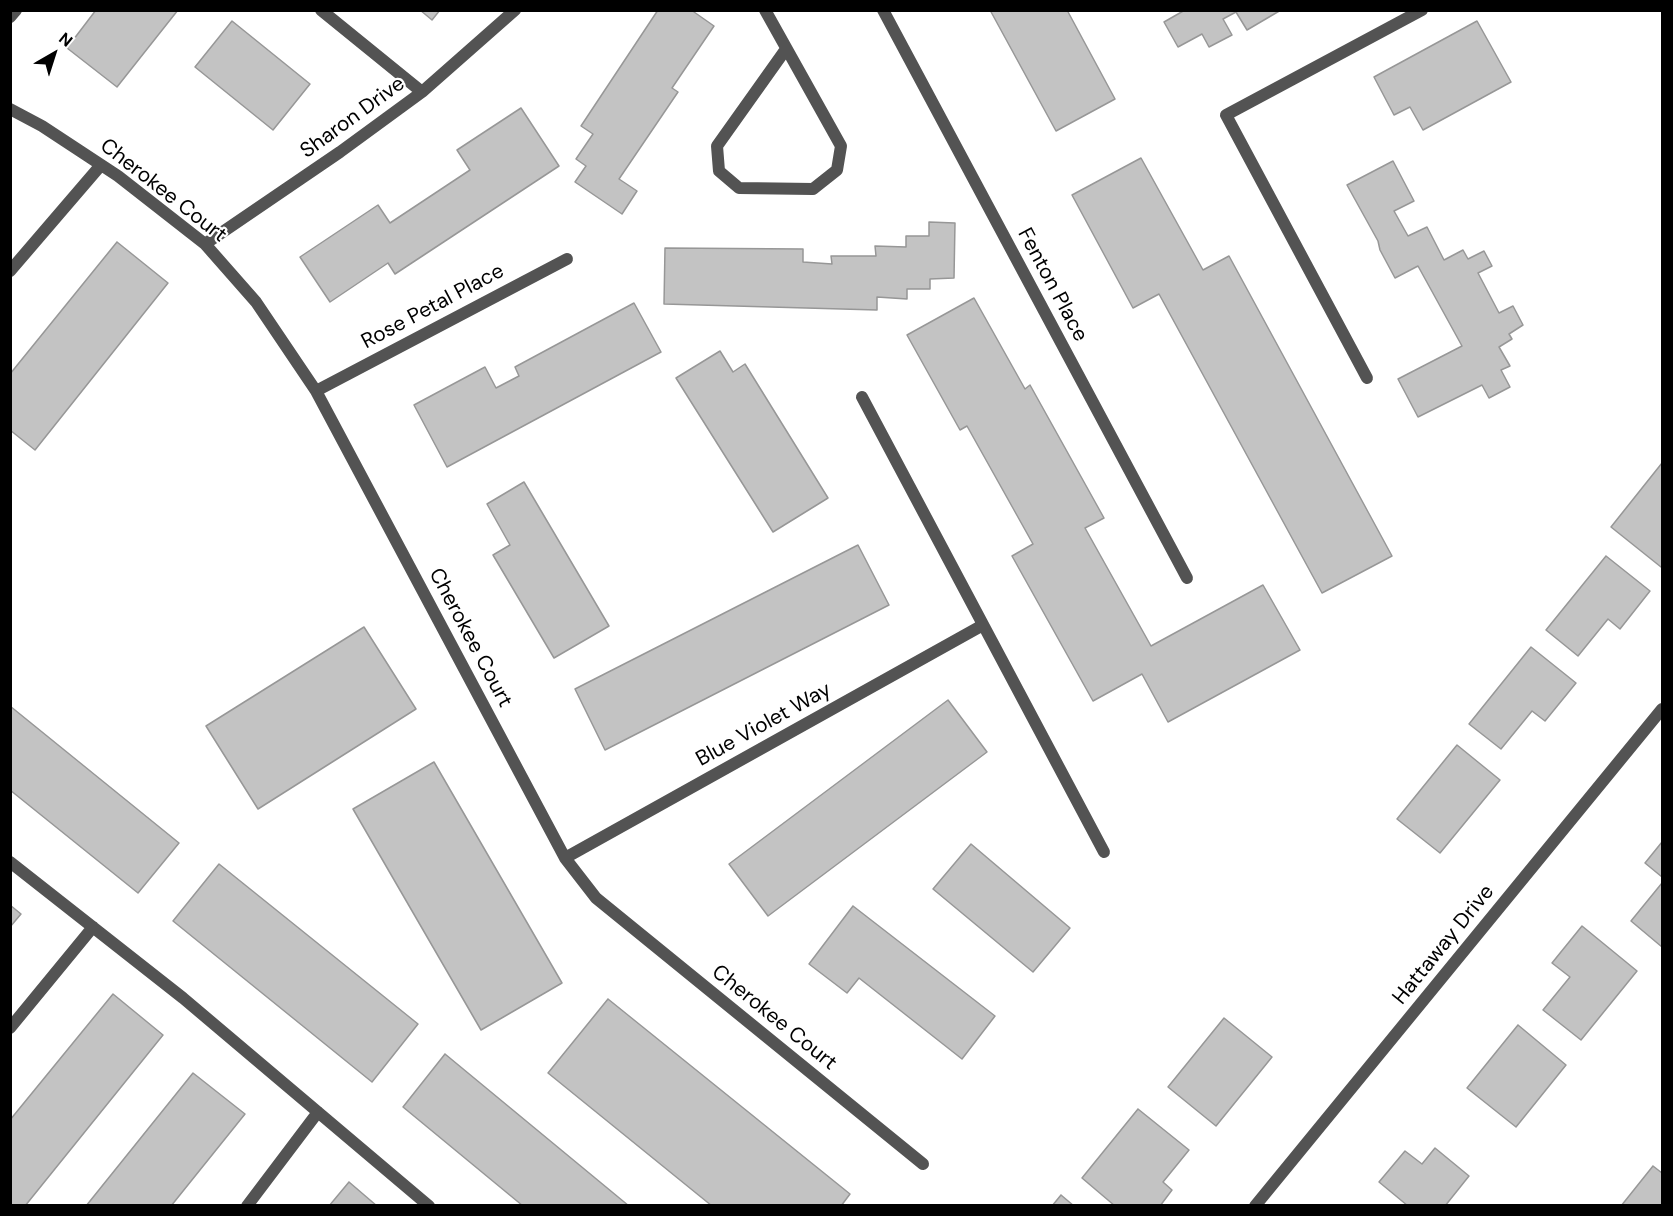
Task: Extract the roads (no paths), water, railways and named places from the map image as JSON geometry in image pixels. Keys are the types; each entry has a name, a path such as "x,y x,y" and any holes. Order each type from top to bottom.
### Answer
{"street":[{"path":"10,17 16,10"},
{"path":"321,10 422,92"},
{"name":"Sharon Drive","path":"204,244 340,152 422,92 515,10"},
{"path":"765,10 841,146 837,170 813,189 739,188 719,171 717,146 786,49"},
{"name":"Fenton Place","path":"883,10 1187,578"},
{"path":"1367,378 1226,115 1422,10"},
{"name":"Cherokee Court","path":"10,109 42,126 118,176 204,244 256,302 316,391 565,858 596,898 923,1164"},
{"path":"10,271 101,165"},
{"name":"Rose Petal Place","path":"316,391 567,259"},
{"path":"862,397 1104,852"},
{"name":"Blue Violet Way","path":"565,858 983,625"},
{"name":"Hattaway Drive","path":"1255,1206 1662,709"},
{"path":"10,862 183,998 429,1206"},
{"path":"10,1028 93,927"},
{"path":"247,1206 318,1112"}]}
